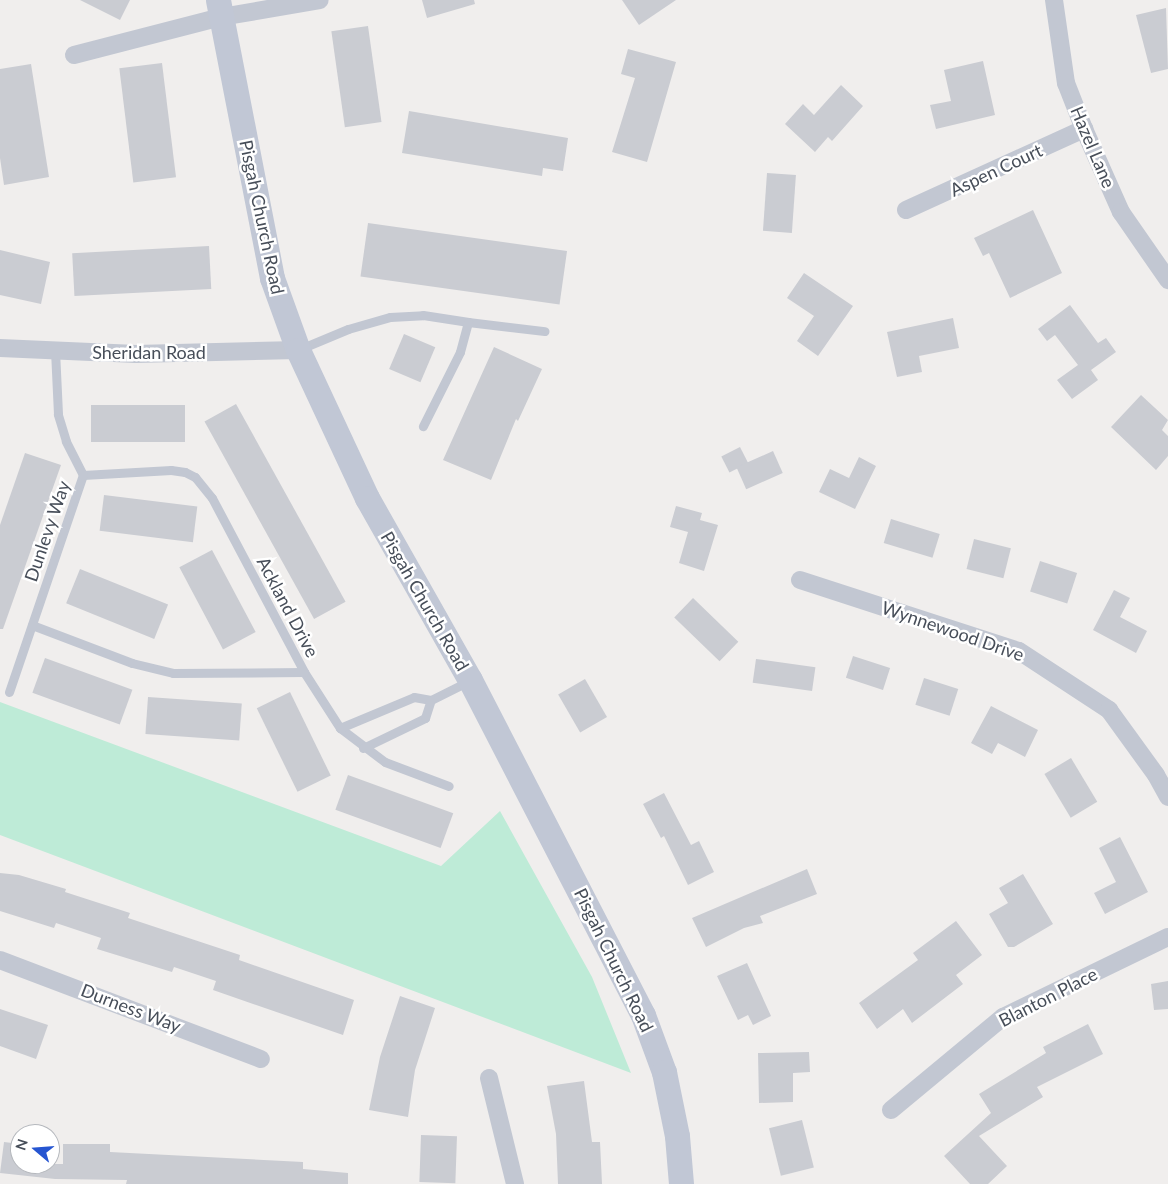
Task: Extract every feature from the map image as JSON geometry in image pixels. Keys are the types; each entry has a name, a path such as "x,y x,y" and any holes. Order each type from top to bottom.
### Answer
{"main road":[{"name":"Pisgah Church Road","path":"220,8 272,278 298,350 367,498 470,680 643,1015 664,1072 677,1136 681,1184"}],"street":[{"path":"74,55 220,8 320,0"},
{"name":"Hazel Lane","path":"1054,0 1066,83 1084,129 1121,212 1168,280"},
{"name":"Aspen Court","path":"906,210 1084,129"},
{"name":"Sheridan Road","path":"0,348 136,354 298,350"},
{"name":"Wynnewood Drive","path":"800,580 1020,651 1109,710 1156,774 1168,797"},
{"name":"Blanton Place","path":"891,1110 1003,1017 1168,937"},
{"name":"Durness Way","path":"0,960 261,1059"},
{"path":"489,1078 515,1184"}],"lane":[{"path":"298,350 348,329 390,317 423,315 544,331"},
{"path":"424,426 460,352 468,322"},
{"name":"Dunlevy Way","path":"9,692 83,475 66,441 58,414 55,350"},
{"name":"Ackland Drive","path":"83,475 171,470 185,472 195,477 212,498 304,672 340,728 363,748 385,762 449,786"},
{"path":"32,625 159,671 304,672"},
{"path":"340,728 414,697 431,700 470,680"},
{"path":"363,748 425,718 431,700"}],"green space":[{"path":"0,702 441,866 500,811 592,977 631,1073 0,835"}],"building":[{"path":"80,0 130,0 120,20"},
{"path":"422,0 474,0 475,4 427,18"},
{"path":"622,0 676,0 639,25"},
{"path":"1166,8 1168,69 1151,73 1136,15"},
{"path":"368,26 381,122 345,127 331,31"},
{"path":"628,49 676,62 647,162 612,152 635,78 621,74"},
{"path":"983,61 995,115 936,129 930,105 951,101 944,70"},
{"path":"162,63 176,177 133,182 119,68"},
{"path":"31,64 49,177 4,185 0,158 0,69"},
{"path":"841,85 863,106 832,141 828,137 815,152 785,124 803,104 814,115"},
{"path":"409,111 568,138 563,171 543,168 542,176 402,153"},
{"path":"767,173 796,175 792,233 763,231"},
{"path":"1033,210 1062,273 1010,298 989,253 983,256 974,238"},
{"path":"368,223 567,251 560,304 360,276"},
{"path":"209,246 211,289 74,296 72,253"},
{"path":"0,250 50,262 41,304 0,295"},
{"path":"804,273 853,306 818,356 797,341 814,316 787,298"},
{"path":"1070,305 1098,343 1106,338 1116,352 1091,370 1098,380 1072,399 1057,380 1078,365 1055,335 1047,341 1038,329"},
{"path":"953,318 959,348 919,356 922,372 897,377 887,332"},
{"path":"404,334 435,347 420,382 389,369"},
{"path":"494,347 542,369 518,421 516,419 491,480 443,460"},
{"path":"1141,395 1168,420 1162,430 1168,436 1168,456 1156,470 1111,427"},
{"path":"236,404 346,602 314,619 205,421"},
{"path":"91,405 185,405 185,442 91,442"},
{"path":"740,447 748,463 729,473 721,457"},
{"path":"773,451 783,473 746,489 736,467"},
{"path":"25,453 61,465 3,629 0,629 0,525"},
{"path":"859,457 876,466 855,509 819,492 830,469 849,478"},
{"path":"104,495 197,506 193,542 100,531"},
{"path":"676,506 702,513 700,520 718,525 704,571 679,563 688,532 670,527"},
{"path":"891,519 940,534 932,558 884,543"},
{"path":"974,539 1011,548 1003,578 967,569"},
{"path":"212,550 256,632 223,649 179,567"},
{"path":"1040,561 1077,573 1067,603 1030,591"},
{"path":"80,569 168,605 154,639 66,603"},
{"path":"1114,590 1130,598 1120,617 1147,631 1136,653 1093,630"},
{"path":"693,598 738,642 720,661 674,617"},
{"path":"853,656 890,668 883,690 846,678"},
{"path":"45,658 132,690 120,725 32,693"},
{"path":"756,659 815,667 812,691 753,683"},
{"path":"924,678 958,689 950,716 915,705"},
{"path":"585,679 607,717 580,733 558,694"},
{"path":"290,692 331,776 298,792 257,708"},
{"path":"148,697 242,704 239,740 145,734"},
{"path":"991,706 1038,730 1025,757 998,743 992,754 971,743"},
{"path":"1071,758 1097,802 1071,818 1044,774"},
{"path":"348,775 453,813 441,848 335,810"},
{"path":"664,793 691,845 699,841 714,872 688,885 664,836 661,838 643,804"},
{"path":"1120,837 1148,892 1105,914 1094,893 1116,882 1099,848"},
{"path":"807,869 817,894 760,916 763,923 744,928 706,947 692,918"},
{"path":"0,873 19,875 66,889 65,892 130,913 128,918 240,955 239,960 354,1000 343,1035 213,990 216,981 174,967 172,972 97,949 101,938 56,923 54,928 0,911"},
{"path":"1023,874 1053,924 1014,947 1008,947 989,914 1008,903 999,888"},
{"path":"956,921 982,955 956,975 963,984 912,1023 903,1009 877,1029 859,1003 918,960 913,953"},
{"path":"747,963 771,1016 753,1025 748,1015 738,1020 717,976"},
{"path":"1168,981 1168,1009 1154,1010 1151,984"},
{"path":"400,996 435,1008 415,1070 408,1117 369,1110 380,1057"},
{"path":"0,1009 48,1025 36,1059 0,1046"},
{"path":"1088,1024 1103,1054 1037,1087 1043,1097 979,1136 1007,1166 988,1184 970,1184 944,1156 991,1113 979,1094 1046,1053 1043,1047"},
{"path":"809,1052 810,1072 793,1073 793,1102 759,1103 758,1053"},
{"path":"584,1081 592,1142 600,1142 602,1184 558,1184 556,1134 547,1086"},
{"path":"802,1120 814,1168 781,1176 769,1128"},
{"path":"421,1135 457,1136 455,1183 419,1182"},
{"path":"4,1142 10,1143 10,1174 60,1174 60,1164 63,1164 63,1144 110,1144 110,1152 303,1162 303,1169 348,1173 348,1184 126,1184 127,1180 55,1179 0,1173"}]}
